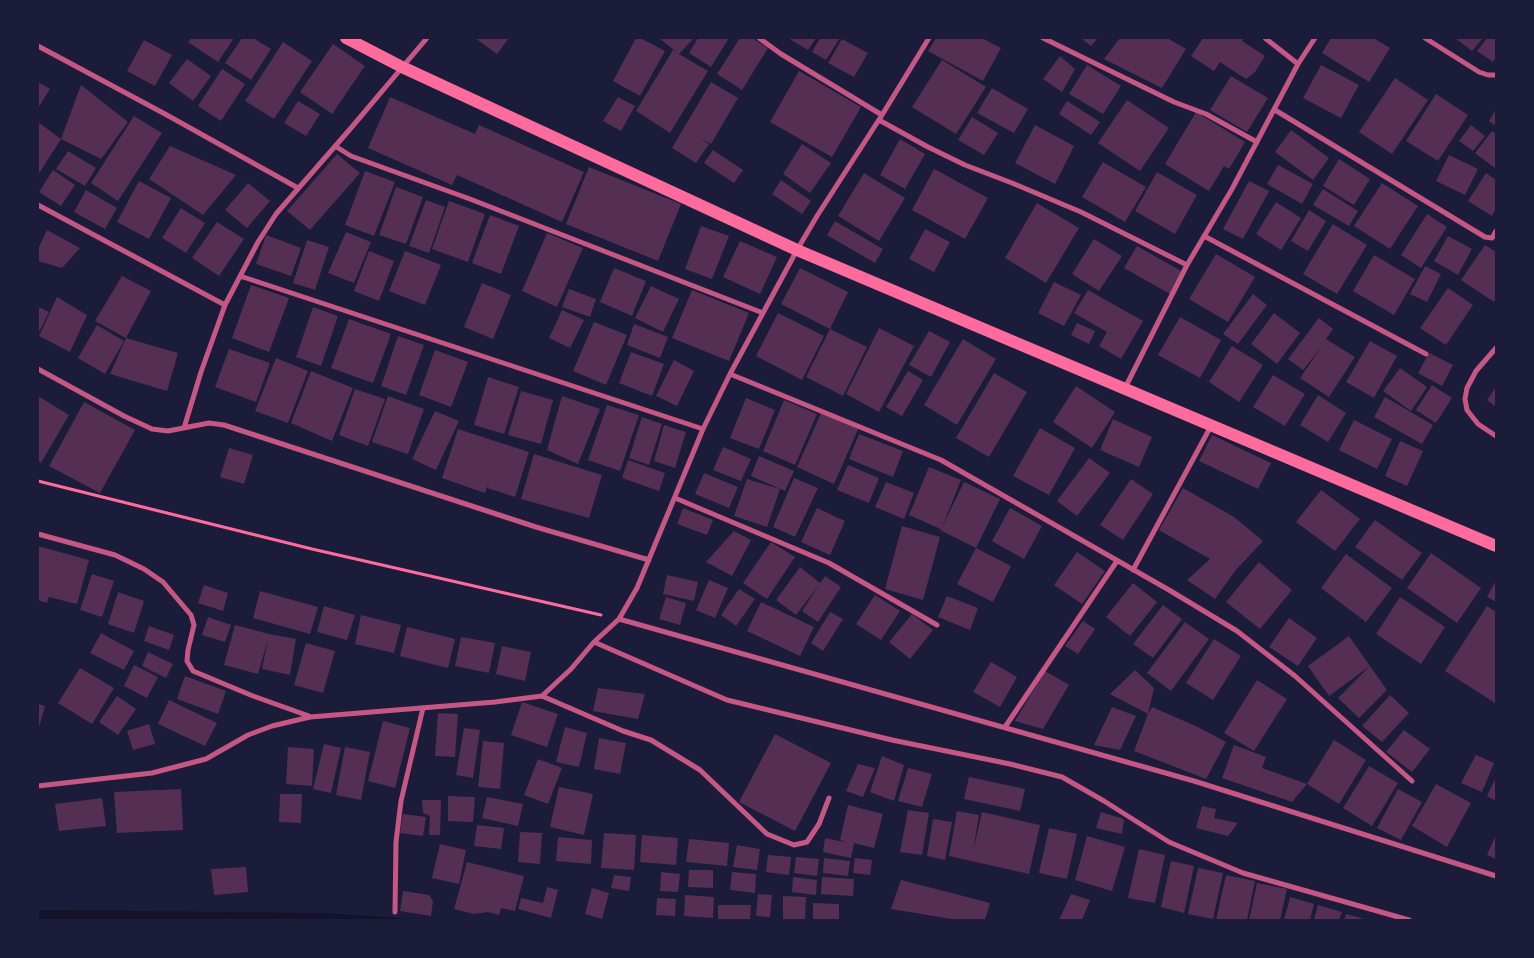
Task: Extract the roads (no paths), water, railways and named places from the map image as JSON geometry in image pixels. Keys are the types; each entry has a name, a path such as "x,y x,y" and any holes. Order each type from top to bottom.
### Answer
{"main road":[{"path":"346,38 402,67 797,250 1496,546"}],"street":[{"path":"184,428 201,372 225,305 276,214 427,38"},
{"path":"759,38 880,118 928,147 1081,212 1188,265"},
{"path":"542,696 571,669 594,642 618,619 638,588 703,429 730,374 817,216 880,118 928,38"},
{"path":"1043,38 1174,102 1206,114 1257,142"},
{"path":"1265,38 1298,64"},
{"path":"1125,388 1188,265 1232,189 1298,64 1315,38"},
{"path":"1425,38 1479,72 1496,75"},
{"path":"38,46 298,188"},
{"path":"1275,110 1485,238 1492,238 1496,231"},
{"path":"335,146 351,156 470,199 763,313"},
{"path":"38,205 225,305"},
{"path":"1204,236 1426,354"},
{"path":"240,276 703,429"},
{"path":"1496,348 1476,371 1465,399 1467,410 1478,424 1496,436"},
{"path":"38,369 124,416 152,429 168,431 209,423 224,425 536,527 650,560"},
{"path":"730,374 941,460 1169,590 1237,631 1295,676 1412,781"},
{"path":"1133,570 1211,425"},
{"path":"675,498 829,563 937,625"},
{"path":"38,534 115,556 144,569 163,582 191,615 194,624 187,661 193,671 244,693 310,716"},
{"path":"1005,728 1117,561"},
{"path":"618,619 1194,781 1496,876"},
{"path":"594,642 727,700 892,740 1010,764 1062,777 1169,842 1235,870 1408,920"},
{"path":"38,786 152,773 206,759 248,735 272,726 310,716 495,702 542,696 623,731 651,740 700,770 768,834 794,845 807,842 819,824 829,798"},
{"path":"395,912 396,842 401,801 423,708"}]}
